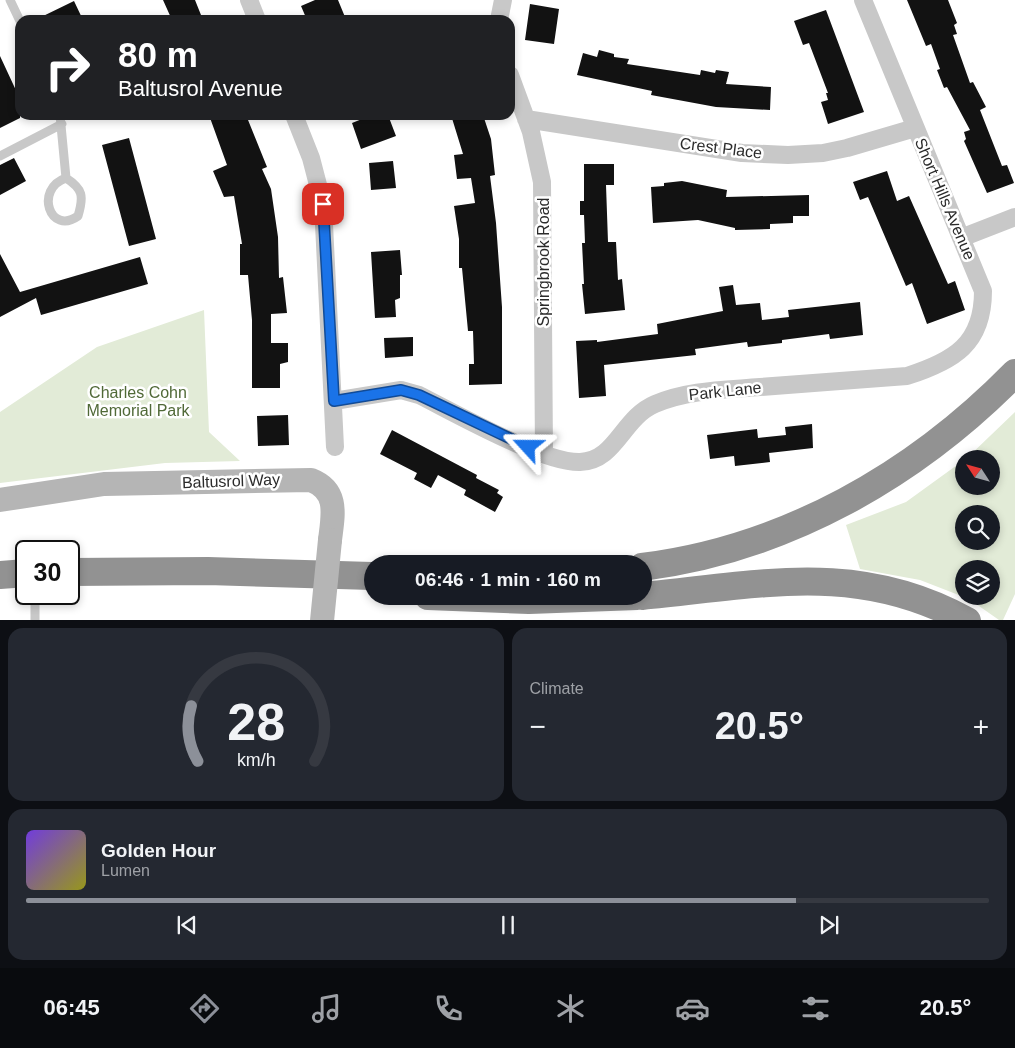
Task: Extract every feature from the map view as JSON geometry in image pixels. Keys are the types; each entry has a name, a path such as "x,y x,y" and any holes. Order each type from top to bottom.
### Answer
{"highway":[{"path":"652,565 696,557 738,546 818,516 854,498 891,476 957,428 1015,373"},
{"path":"80,572 208,571 364,577"},
{"path":"0,575 15,574"},
{"path":"652,595 771,582 825,581 874,587 920,599 967,620"}],"street":[{"path":"249,0 255,15"},
{"path":"500,15 503,0"},
{"name":"Short Hills Avenue","path":"863,0 914,128 983,291 983,310 975,333 962,351 937,366 917,373"},
{"name":"Springbrook Road","path":"515,89 526,119 542,182 544,454"},
{"name":"Crest Place","path":"526,119 742,152 788,155 823,153 847,148 914,128"},
{"path":"296,120 311,158 323,204 336,447"},
{"path":"961,238 1015,217"},
{"name":"Park Lane","path":"334,401 401,390 419,395 544,454 577,462 594,459 605,454 630,422 653,405 688,393 917,373"},
{"name":"Baltusrol Way","path":"0,500 104,484 311,480 320,483 331,495 334,506 322,620"}],"lane":[{"path":"10,0 17,15"},
{"path":"0,156 61,120 66,178"},
{"path":"66,178 78,186 81,196 78,216 71,221 53,216 48,208 51,189 57,181 66,178"},
{"path":"35,605 35,620"}],"green space":[{"name":"Charles Cohn Memorial Park","path":"204,310 209,432 240,461 165,463 0,483 0,412 97,347"},
{"path":"1015,412 1015,594 1003,620 999,620 978,605 1000,605 1000,560 955,560 955,594 920,580 860,569 846,525 906,502 955,467 955,495 1000,495 1000,450 975,450"}],"building":[{"path":"163,0 195,0 201,15 170,15"},
{"path":"315,0 338,0 344,15 305,15 301,6"},
{"path":"907,0 948,0 957,23 954,25 957,34 953,35 970,83 973,82 986,107 980,110 1002,166 1007,165 1014,183 987,193 964,141 966,139 964,132 970,130 947,87 944,88 937,70 940,69 931,44 926,46"},
{"path":"74,1 81,15 45,15"},
{"path":"530,4 559,9 554,44 525,40"},
{"path":"826,10 864,112 828,124 821,102 828,100 826,93 828,93 809,43 803,45 794,21"},
{"path":"599,50 614,54 614,57 629,59 627,64 700,75 701,70 715,73 716,70 729,72 726,84 771,87 770,110 716,107 651,95 652,91 577,75 583,53 597,57"},
{"path":"0,56 15,88 16,120 0,128"},
{"path":"211,120 248,120 267,167 262,169 271,189 278,237 279,278 283,277 287,313 271,314 271,343 288,343 288,362 280,364 280,388 252,388 252,320 248,275 240,275 240,244 242,244 234,196 224,197 213,171 227,165"},
{"path":"360,120 390,120 396,136 361,149 352,123"},
{"path":"453,120 485,120 491,139 495,175 490,176 496,223 502,307 502,384 469,385 469,364 474,364 473,331 468,331 462,268 459,268 459,239 454,206 475,203 471,178 457,179 454,155 463,154"},
{"path":"129,138 156,239 129,246 102,145"},
{"path":"14,158 26,181 0,195 0,165"},
{"path":"393,161 396,188 371,190 369,163"},
{"path":"584,164 614,164 614,185 606,185 608,242 616,242 618,280 622,279 625,310 585,314 582,284 584,284 582,243 585,243 584,215 580,215 580,201 584,201"},
{"path":"887,171 897,201 909,196 948,284 955,281 965,310 927,324 912,283 906,286 868,197 860,200 853,182"},
{"path":"682,181 727,190 726,197 809,195 809,216 793,216 793,223 770,224 770,229 735,230 735,228 698,220 653,223 651,187"},
{"path":"400,250 402,275 400,275 400,298 395,300 396,317 375,318 371,252"},
{"path":"0,254 20,292 140,257 148,284 41,315 36,298 0,317"},
{"path":"733,285 736,305 760,303 762,320 789,317 788,310 860,302 863,335 830,339 829,334 782,340 782,343 748,347 747,342 695,349 696,355 604,365 606,396 579,398 576,341 597,340 597,342 658,334 657,324 723,311 719,287"},
{"path":"413,337 413,356 385,358 384,338"},
{"path":"288,415 289,445 258,446 257,416"},
{"path":"812,424 813,448 769,453 770,462 735,466 734,456 710,459 707,435 757,429 758,438 786,435 785,427"},
{"path":"392,430 477,475 476,478 499,490 497,493 503,497 495,512 464,495 466,490 438,475 431,488 414,479 417,473 380,454"}],"route":[{"path":"323,204 334,401 401,390 419,395 476,424 528,447"}]}
